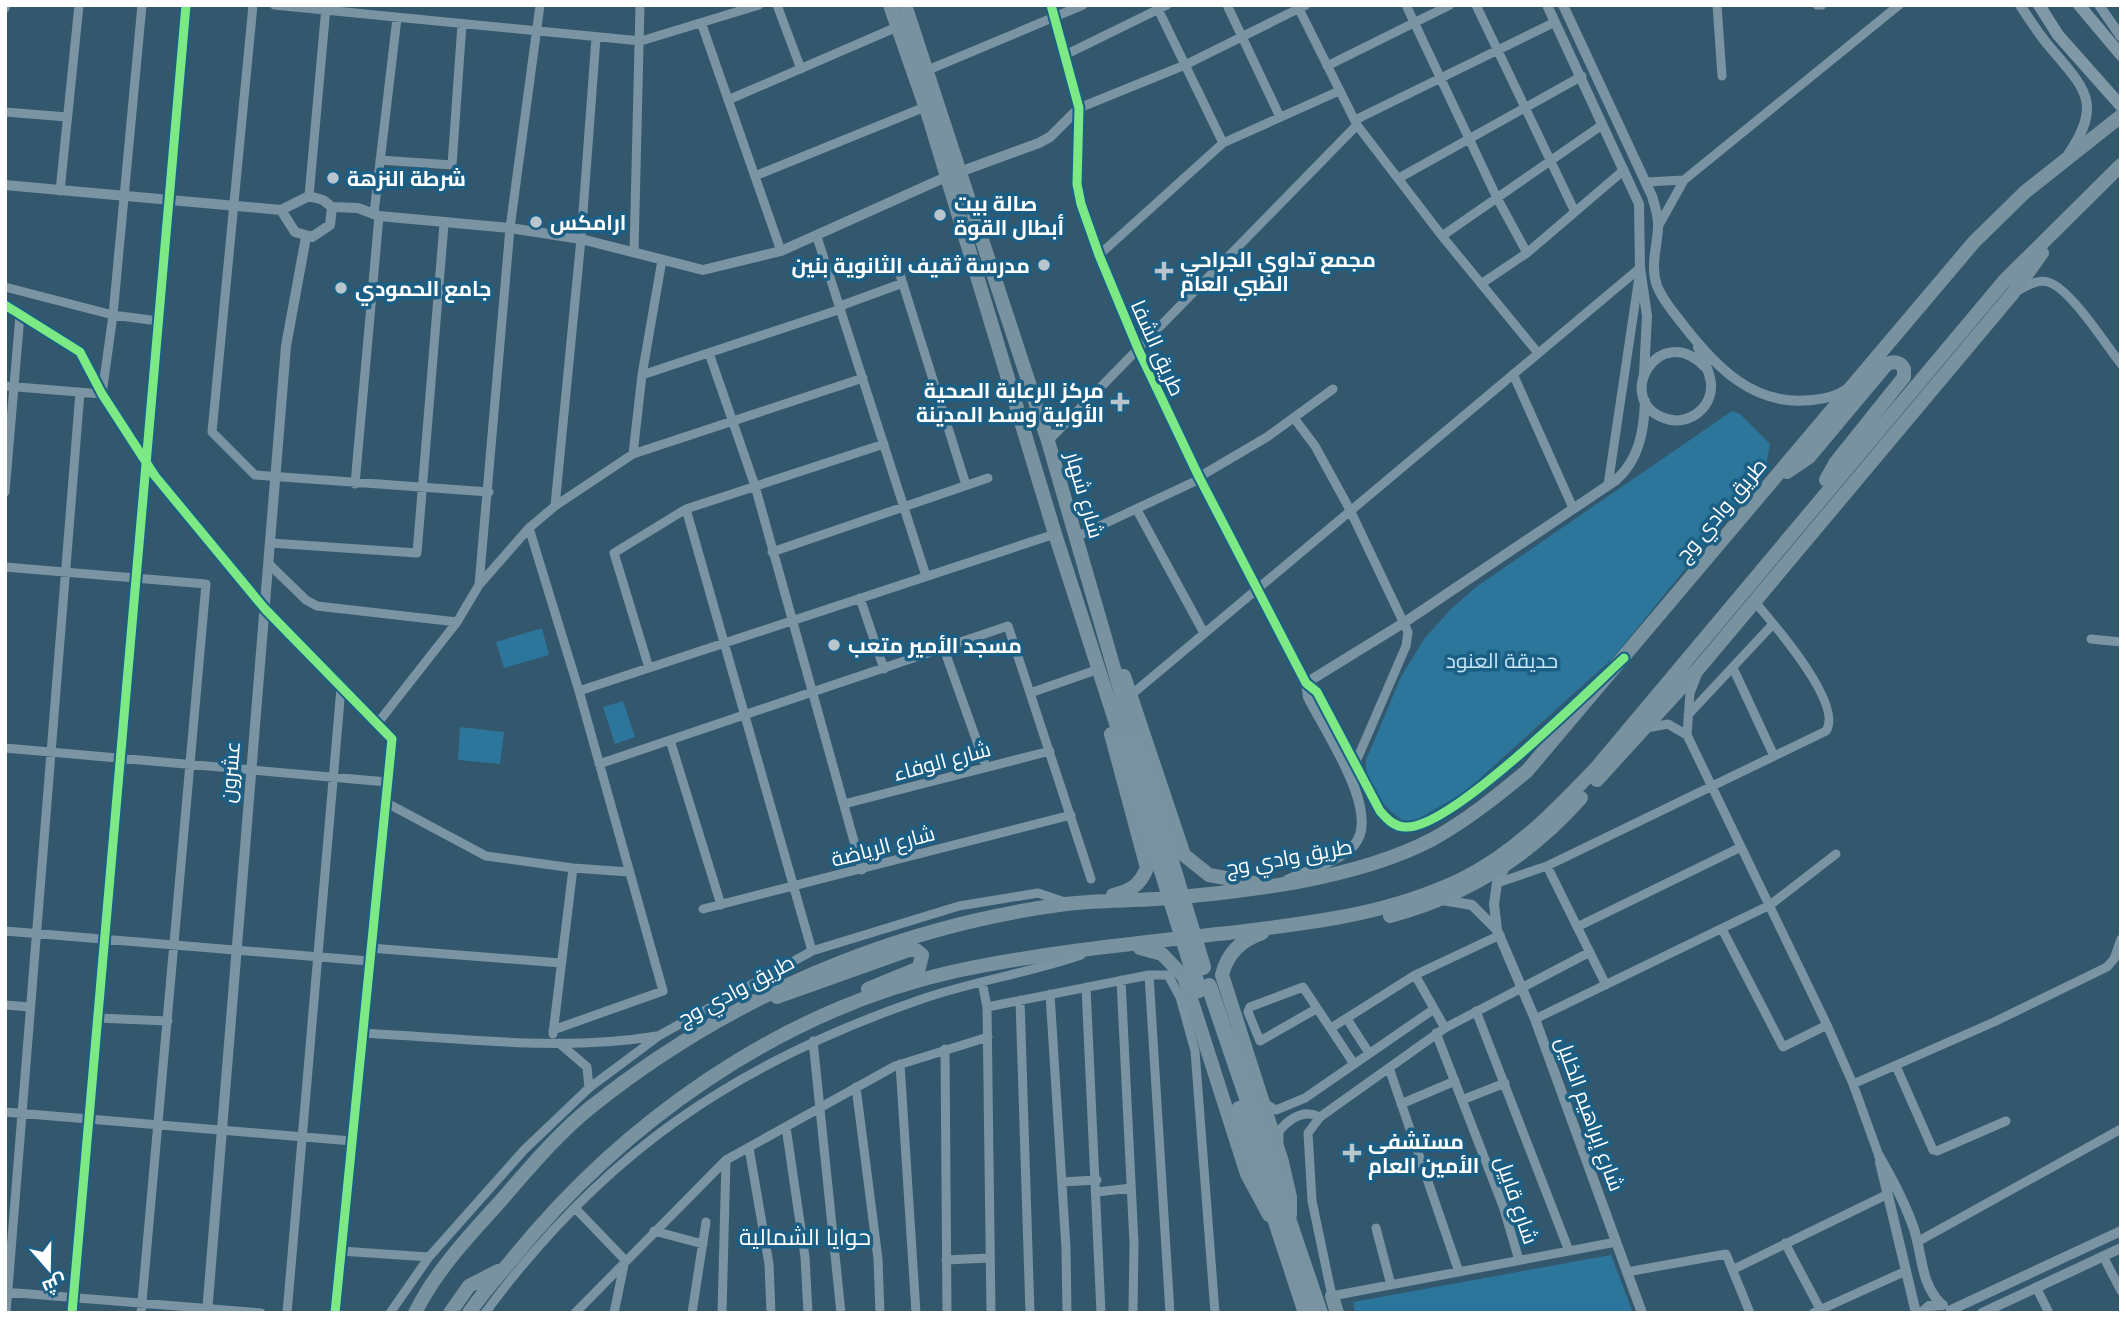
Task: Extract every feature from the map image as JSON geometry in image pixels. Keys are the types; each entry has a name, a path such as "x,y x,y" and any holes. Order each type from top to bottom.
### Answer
{"highway":[{"path":"1129,743 1280,1238 1306,1313"},
{"path":"1204,988 1290,1217 1320,1313"}],"main road":[{"name":"شارع شهار","path":"890,5 925,107 1055,534 1099,669 1129,743"},
{"name":"شارع شهار","path":"905,5 1048,441 1099,617 1129,743"},
{"path":"2039,5 2058,35 2121,106"},
{"path":"2080,5 2121,55"},
{"name":"طريق وادي وج","path":"415,1313 425,1293 470,1235 524,1174 589,1108 711,1022 821,968 959,925 1076,904 1158,899 1318,878 1360,867 1432,839 1462,821 1527,771 1974,242 2025,192 2121,116"},
{"path":"1320,923 1380,911 1464,877 1503,853 1551,817 1597,767 1808,511 2005,280 2120,167"},
{"path":"469,1313 504,1268 583,1180 658,1115 729,1067 806,1024 873,996 953,972 1107,946 1282,926 1378,919 1442,900 1505,867 1562,819 1647,728 2012,293 2068,218"},
{"path":"1770,485 1809,457 1886,365 1893,362 1900,364 1904,369 1904,377 1836,462 1808,511"},
{"path":"1099,617 1131,695 1184,855 1209,875 1265,885"},
{"path":"1076,904 1128,891 1142,881 1147,868 1095,680 1099,669"},
{"path":"1282,926 1251,937 1236,948 1226,960 1222,975 1282,1162 1290,1197 1290,1217"},
{"path":"1107,946 1151,948 1172,962 1184,977 1247,1174 1280,1238"},
{"path":"743,1007 800,990 909,950 916,950 922,955 923,962 919,968 799,1017 770,1044"},
{"path":"450,1313 469,1286 504,1268"},
{"path":"1332,1296 1337,1313"}],"street":[{"path":"60,191 79,5"},
{"path":"102,394 113,315 142,5"},
{"path":"72,1313 186,5"},
{"path":"253,5 212,432 255,474 277,478 489,492"},
{"path":"274,5 641,41 702,25 759,5"},
{"path":"479,585 510,228 540,5"},
{"path":"634,252 641,41 639,5"},
{"path":"777,5 801,69"},
{"name":"طريق الشفا","path":"1051,5 1079,108 1077,184 1099,255 1139,351 1199,478 1306,683"},
{"path":"928,70 1083,5"},
{"path":"1227,5 1280,117"},
{"path":"1406,5 1497,198 1527,253"},
{"path":"1327,66 1450,5"},
{"path":"1476,5 1575,212"},
{"path":"1306,683 1405,622 1608,485 1633,461 1644,421 1645,401 1642,390 1647,316 1640,268 1639,204 1547,5"},
{"path":"1563,5 1647,182 1658,225 1653,267 1656,284 1663,299 1696,342 1706,363 1711,389 1709,400 1693,417 1671,421 1660,417 1645,401"},
{"path":"1717,5 1722,76"},
{"path":"1817,5 1822,5"},
{"path":"1658,225 1684,180 1899,5"},
{"path":"2020,5 2046,43 2082,86 2088,101 2088,117 2083,133 2061,166"},
{"path":"2099,5 2121,37"},
{"path":"5,186 281,210 309,196 323,200 332,207 346,206 376,215 444,224 510,228 581,239 703,270 781,251 946,177 1050,137 1079,108 1185,65 1301,6 1356,123 1441,236 1538,353"},
{"path":"1065,55 1160,7 1223,143"},
{"path":"309,196 326,8"},
{"path":"355,484 380,160 397,18"},
{"path":"1048,441 1139,351 1356,123 1555,22"},
{"path":"380,160 452,165 462,24"},
{"path":"702,25 781,251"},
{"path":"728,100 898,27"},
{"path":"555,506 581,239 596,38"},
{"path":"1399,178 1582,76"},
{"path":"1099,255 1223,143 1339,91"},
{"path":"755,176 925,107"},
{"path":"5,113 67,117"},
{"path":"1441,236 1602,125"},
{"path":"1481,285 1527,253 1624,170"},
{"path":"1647,182 1684,180"},
{"path":"281,210 295,232 306,237 324,231 332,217 332,207"},
{"path":"271,543 417,553 444,224"},
{"name":"عشرون","path":"207,1310 286,346 306,237"},
{"path":"817,237 926,576"},
{"path":"633,454 642,375 662,260"},
{"path":"897,265 966,485"},
{"path":"1131,695 1640,268"},
{"path":"1608,485 1640,268"},
{"path":"2012,293 2036,282 2053,284 2071,300 2121,364"},
{"path":"642,375 903,283"},
{"path":"5,287 113,315 158,321"},
{"path":"5,306 79,352 102,394 146,462 265,610 392,739 335,1313"},
{"path":"5,492 10,386 20,315"},
{"path":"709,353 755,486 790,621 862,870"},
{"path":"1644,374 1655,359 1665,354 1687,353 1735,381 1780,400 1826,399 1842,393 1857,381"},
{"path":"1513,373 1573,508"},
{"path":"377,724 457,622 479,585 529,528 555,506 633,454 863,378"},
{"path":"10,386 102,394"},
{"path":"1076,537 1199,478 1294,418 1333,388"},
{"path":"6,1313 80,392"},
{"path":"1294,418 1315,446 1350,510 1408,632 1406,646 1355,764"},
{"path":"649,667 614,553 686,509 884,444"},
{"path":"772,552 988,478"},
{"path":"686,509 812,951"},
{"path":"1137,510 1204,633"},
{"path":"529,528 579,691 663,991 554,1030"},
{"path":"579,691 1055,534"},
{"path":"269,564 306,600 317,606 457,622"},
{"path":"5,567 206,584 141,1308"},
{"path":"860,598 884,669"},
{"path":"1497,883 1547,866 1826,732 1830,721 1816,684 1754,601"},
{"path":"1688,715 1773,624"},
{"path":"599,764 1008,626 1091,879"},
{"path":"2091,639 2121,642"},
{"path":"944,649 986,768"},
{"path":"1306,683 1317,692 1388,820 1396,825 1415,826 1466,798 1490,780 1624,658"},
{"path":"1699,668 1690,693 1687,735 1714,785 1853,1084 1879,1156 1886,1195 1918,1313 1930,1306 1949,1309 2121,1231"},
{"path":"1733,668 1774,756"},
{"path":"1030,693 1099,669"},
{"path":"1283,882 1356,844 1363,823 1359,796 1308,697 1306,683"},
{"path":"287,1313 341,688"},
{"path":"1647,728 1668,724 1687,735"},
{"path":"670,740 721,905"},
{"path":"5,748 387,782"},
{"name":"شارع الوفاء","path":"844,804 1050,751"},
{"path":"385,802 486,856 573,868 629,872"},
{"name":"شارع الرياضة","path":"703,909 794,888 1071,815"},
{"path":"1577,927 1741,847"},
{"path":"1535,1019 1770,905 1836,853"},
{"path":"1547,866 1606,985"},
{"path":"1499,932 1494,904 1497,883 1505,867"},
{"path":"573,868 554,1030 556,1043 587,1067 589,1088"},
{"path":"390,1313 429,1257 524,1150 589,1088 660,1035 812,951 959,906 1038,893 1076,904"},
{"path":"1442,900 1472,905 1499,932"},
{"path":"1722,929 1783,1047 1827,1025"},
{"path":"5,931 369,961"},
{"path":"1331,1028 1415,975 1499,932"},
{"name":"شارع إبراهيم الخليل","path":"1499,932 1535,1019 1642,1313"},
{"path":"1853,1084 2107,967 2114,959 2121,939"},
{"path":"485,1313 536,1249 613,1170 682,1116 748,1073 813,1041 923,998 1060,962 1107,946"},
{"path":"370,948 561,963"},
{"path":"1282,1162 1279,1131 1295,1117 1316,1115 1441,1031 1590,952"},
{"path":"987,1007 1149,975 1168,975 1180,997 1195,1051 1215,1313"},
{"path":"1149,975 1170,1313"},
{"name":"شارع قابيل","path":"1415,975 1434,1009 1455,1081 1503,1206 1519,1260"},
{"path":"1121,980 1131,1188 1133,1313"},
{"path":"982,982 987,1007 988,1037 991,1313"},
{"path":"1086,987 1097,1180 1101,1313"},
{"path":"1316,1009 1260,1041 1248,1012 1250,1007 1303,987 1354,1064"},
{"path":"1050,994 1067,1313"},
{"path":"1020,1000 1030,1313"},
{"path":"5,1005 30,1007"},
{"path":"1263,1100 1271,1109 1276,1110 1305,1098 1434,1009"},
{"path":"1476,1011 1569,1251"},
{"path":"97,1018 168,1021"},
{"path":"1347,1019 1369,1054"},
{"path":"362,1033 556,1043 619,1042 660,1035"},
{"path":"575,1313 726,1160 900,1064 988,1037"},
{"path":"813,1041 841,1313"},
{"path":"945,1049 947,1313"},
{"path":"900,1064 916,1313"},
{"path":"1896,1066 1933,1150 1937,1151 2006,1121"},
{"path":"1389,1068 1459,1272"},
{"path":"1401,1104 1455,1081"},
{"path":"1462,1100 1505,1083"},
{"path":"856,1087 878,1259 880,1313"},
{"path":"1305,1098 1316,1115"},
{"path":"5,1112 352,1141"},
{"path":"1316,1115 1308,1133 1311,1188 1318,1242 1332,1296 1616,1242"},
{"path":"786,1127 805,1257 808,1313"},
{"path":"1917,1242 2121,1129"},
{"path":"748,1148 769,1264 771,1313"},
{"path":"1879,1156 1898,1188 1917,1242 1925,1282 1949,1309"},
{"path":"722,1313 726,1160"},
{"path":"1062,1182 1097,1180"},
{"path":"1097,1192 1131,1188"},
{"path":"1734,1269 1886,1195"},
{"path":"575,1208 625,1260"},
{"path":"692,1313 706,1222"},
{"path":"1376,1228 1391,1285"},
{"path":"654,1231 703,1244"},
{"path":"1785,1244 1817,1311 1906,1271"},
{"path":"1982,1313 2121,1248"},
{"path":"340,1251 429,1257"},
{"path":"1627,1272 1726,1254 1750,1313"},
{"path":"2103,1256 2121,1291"},
{"path":"946,1260 989,1258"},
{"path":"614,1313 625,1260"},
{"path":"2035,1287 2049,1313"},
{"path":"1994,1290 2000,1303"},
{"path":"6,1292 141,1308 261,1313"}],"green space":[{"name":"حديقة العنود","path":"1732,411 1740,414 1770,444 1765,471 1612,659 1465,792 1411,823 1394,814 1373,789 1366,769 1366,760 1401,677 1424,639 1451,609 1476,587"},
{"path":"542,628 549,655 504,668 496,642"},
{"path":"623,701 635,737 615,744 603,707"},
{"path":"460,727 504,732 500,764 458,760"},
{"path":"1611,1255 1633,1313 1355,1313 1353,1302"}],"cycle path":[{"path":"72,1313 186,5"},
{"path":"1051,5 1079,108 1077,184 1099,255 1139,351 1199,477 1306,683 1317,692 1380,811 1394,824 1406,827 1427,822 1454,806 1518,756 1624,658"},
{"path":"5,305 80,352 102,394 155,476 265,609 392,739 335,1313"}],"place":[{"name":"شرطة النزهة","path":"333,178"},
{"name":"صالة بيت أبطال القوة","path":"940,215"},
{"name":"ارامكس","path":"536,222"},
{"name":"مدرسة ثقيف الثانوية بنين","path":"1044,265"},
{"name":"مجمع تداوي الجراحي الطبي العام","path":"1164,271"},
{"name":"جامع الحمودي","path":"341,288"},
{"name":"مركز الرعاية الصحية الأولية وسط المدينة","path":"1120,402"},
{"name":"مسجد الأمير متعب","path":"834,645"},
{"name":"مستشفى الأمين العام","path":"1352,1153"}],"district":[{"name":"حوايا الشمالية","path":"805,1237"}]}
